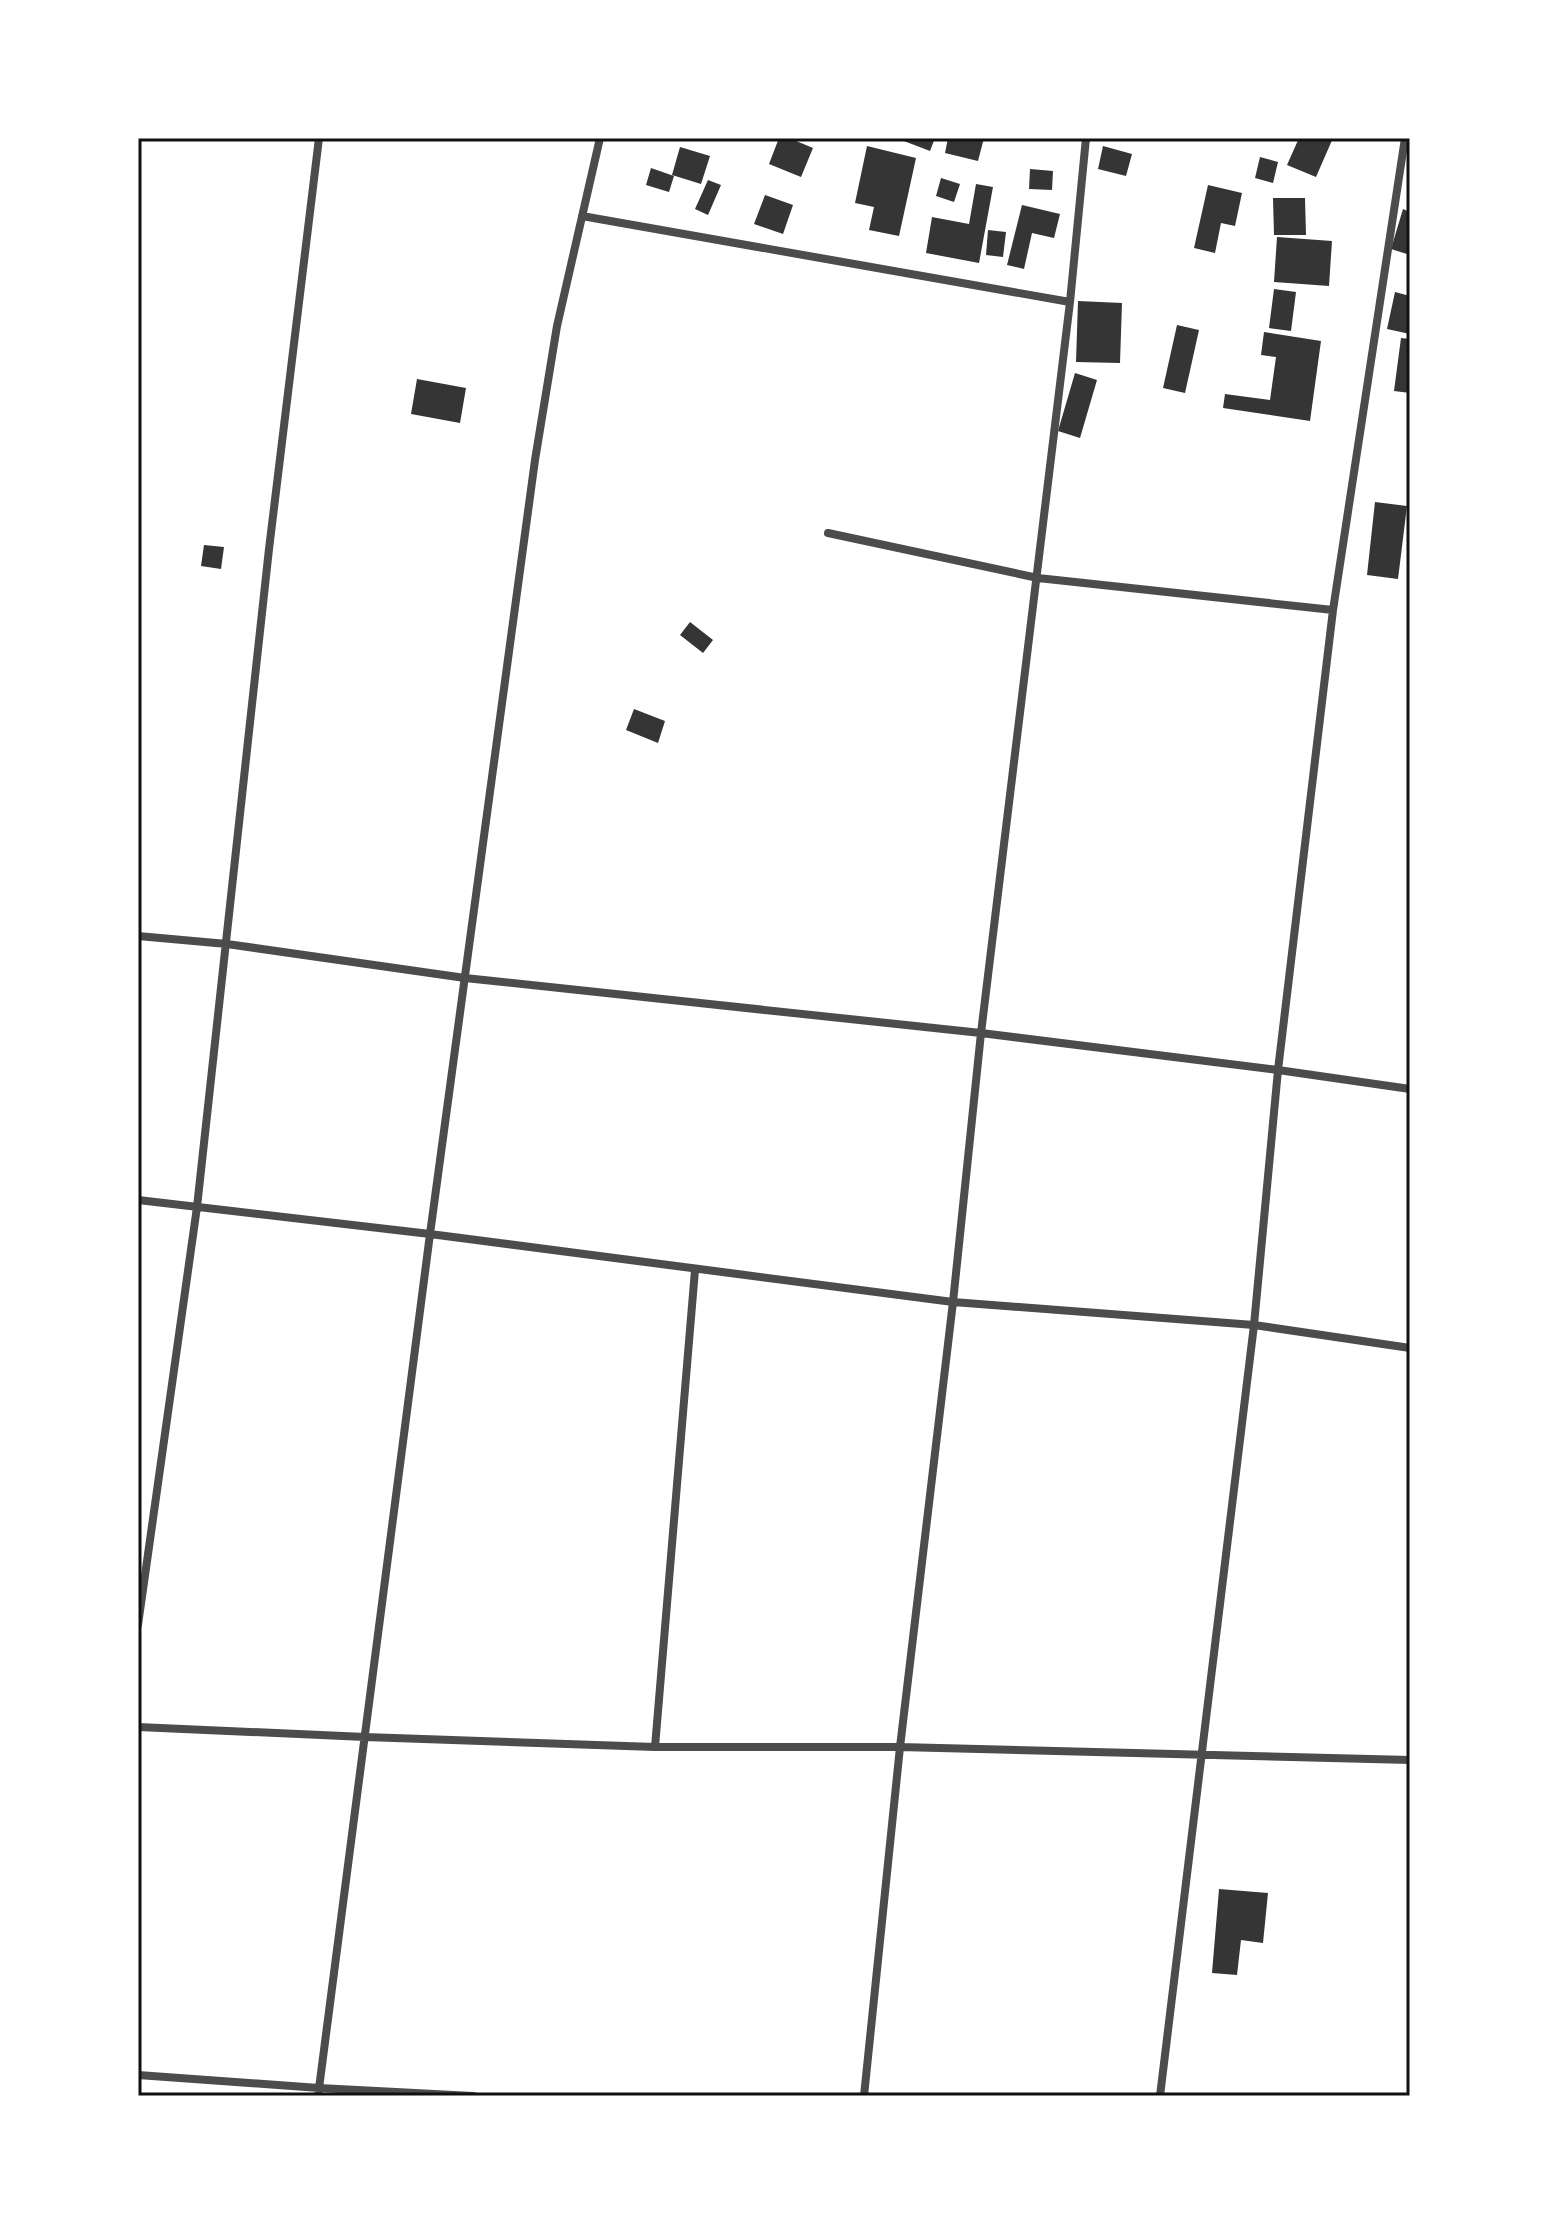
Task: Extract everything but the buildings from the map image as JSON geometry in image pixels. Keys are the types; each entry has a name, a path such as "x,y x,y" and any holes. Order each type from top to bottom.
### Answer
{"street":[{"path":"138,1625 197,1207 267,564 319,138"},
{"path":"318,2092 535,460 557,326 600,138"},
{"path":"864,2096 900,1747 953,1302 981,1033 1070,302 1086,138"},
{"path":"1160,2096 1254,1325 1278,1070 1333,610 1405,138"},
{"path":"582,216 1070,302"},
{"path":"828,533 1038,578 1333,610"},
{"path":"138,936 227,944 465,978 981,1033 1410,1089"},
{"path":"138,1200 430,1234 953,1302 1254,1325 1410,1348"},
{"path":"655,1747 695,1270"},
{"path":"138,1727 655,1747 900,1747 1410,1760"},
{"path":"138,2075 318,2092 473,2096"}]}
